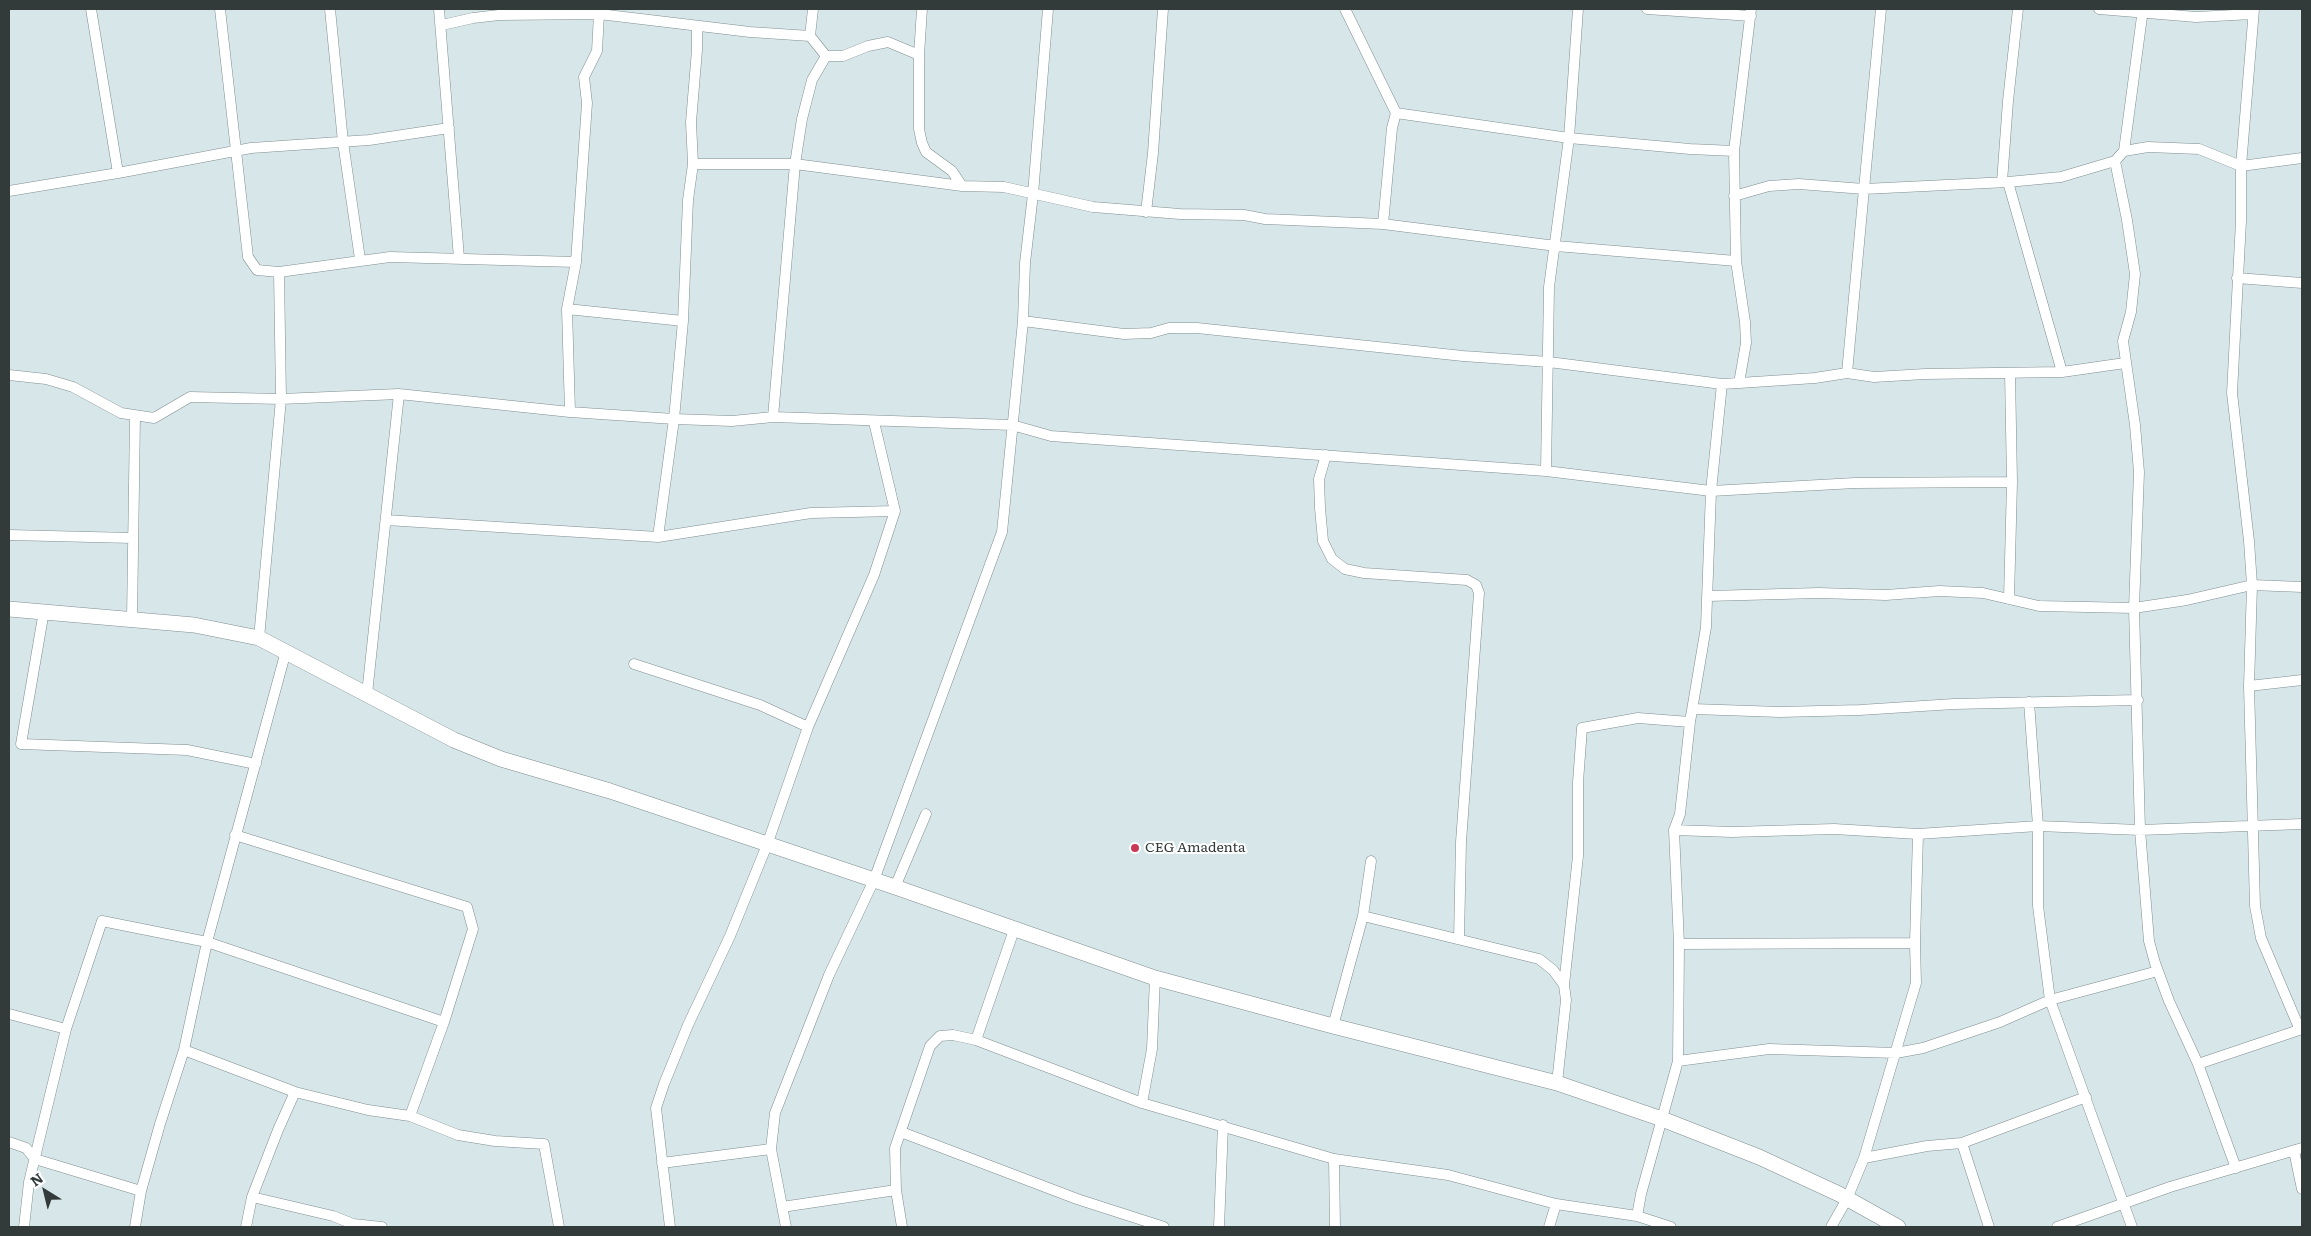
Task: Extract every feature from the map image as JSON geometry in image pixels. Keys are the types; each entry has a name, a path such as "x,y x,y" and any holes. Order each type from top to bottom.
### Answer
{"street":[{"path":"91,9 118,173"},
{"path":"220,9 248,257 257,270 279,272 344,264 360,259 390,257 576,262"},
{"path":"330,9 343,142 360,259"},
{"path":"439,9 442,25 459,258"},
{"path":"813,9 810,36 826,56"},
{"path":"922,9 919,55 919,129 922,143 926,152 952,171 962,186"},
{"path":"786,1227 771,1149 775,1114 829,975 874,880 1002,532 1023,321 1025,263 1033,194 1048,9"},
{"path":"1146,212 1155,135 1162,9"},
{"path":"1345,9 1396,114 1392,128 1383,224"},
{"path":"1546,471 1549,287 1569,138 1578,9"},
{"path":"1647,9 1751,12 1734,151 1736,261 1745,322 1746,343 1739,382"},
{"path":"1847,373 1881,9"},
{"path":"2018,9 2008,101 2005,182 2062,372"},
{"path":"2099,9 2143,10 2196,17 2253,12 2241,166 2241,221 2232,394 2249,541 2252,585 2249,686 2255,906 2262,938 2274,972 2301,1029 2198,1064"},
{"path":"2124,151 2143,10"},
{"path":"442,25 473,18 499,15 599,11 697,26 810,36"},
{"path":"570,412 567,309 576,262 587,103 584,77 596,52 599,11"},
{"path":"658,538 674,419 683,321 688,200 693,164 691,122 697,26"},
{"path":"826,56 843,56 881,42 888,42 919,55"},
{"path":"773,417 795,164 802,119 812,80 826,56"},
{"path":"1396,114 1569,138 1734,151"},
{"path":"9,191 236,151 271,146 343,142 449,128"},
{"path":"1734,196 1769,186 1799,184 1864,189 2005,182 2061,177 2114,161 2124,151 2148,147 2190,147 2241,166 2302,158"},
{"path":"2114,161 2127,220 2135,274 2131,312 2123,341 2135,425 2139,472 2134,608 2138,700 2140,830 2150,941 2158,971 2198,1064 2236,1168"},
{"path":"693,164 795,164 962,186 1004,187 1073,204 1146,212 1383,224 1556,246 1736,261"},
{"path":"260,638 281,399 279,272"},
{"path":"2237,278 2302,283"},
{"path":"567,309 683,321"},
{"path":"1023,321 1124,334 1151,333 1169,328 1197,328 1463,356 1549,362 1722,384 1815,378 1847,373 1874,377 2062,372 2125,363"},
{"path":"2009,599 2012,482 2010,373"},
{"path":"9,375 46,379 73,387 120,413 135,417 154,418 190,397 281,399 399,394 570,412 674,419 732,421 773,417 874,422 1012,425 1052,436 1546,471 1711,491 1855,483 2012,482"},
{"path":"1637,1216 1641,1194 1678,1061 1679,944 1674,830 1680,814 1690,722 1703,652 1708,596 1711,491 1722,384"},
{"path":"367,694 399,394"},
{"path":"132,619 135,417"},
{"path":"670,1227 656,1108 688,1025 730,936 768,846 808,727 874,575 895,511 874,422"},
{"path":"1326,455 1319,479 1320,508 1323,541 1332,559 1346,569 1364,572 1467,580 1476,585 1479,593 1461,842 1460,939"},
{"path":"386,520 658,538 811,513 895,511"},
{"path":"9,535 132,538"},
{"path":"1708,596 1819,593 1886,595 1939,591 1983,593 2039,606 2134,608 2187,600 2252,585 2302,588"},
{"path":"9,609 194,625 260,638 454,740 501,759 610,791 768,846 895,887 1155,978 1557,1083 1759,1157 1848,1199 1898,1227"},
{"path":"44,612 21,744 187,750 256,764"},
{"path":"136,1227 141,1191 184,1050 207,942 286,651"},
{"path":"634,664 760,705 808,727"},
{"path":"2249,686 2302,680"},
{"path":"1692,708 1780,712 2029,702 2138,700"},
{"path":"2029,702 2038,826 2038,906 2050,1000 2086,1097 2122,1204 2132,1227"},
{"path":"1557,1083 1565,1020 1566,1000 1564,985 1578,856 1578,782 1582,728 1638,718 1690,722"},
{"path":"895,887 926,814"},
{"path":"1674,830 1732,832 1834,828 1918,834 2038,826 2140,830 2253,828 2302,824"},
{"path":"1831,1227 1848,1199 1864,1158 1916,983 1914,943 1918,834"},
{"path":"235,835 467,907 473,929 444,1022 410,1116"},
{"path":"1333,1026 1363,916 1371,861"},
{"path":"1363,916 1540,959 1553,970 1564,985"},
{"path":"24,1227 29,1182 66,1029 102,921 207,942 444,1022"},
{"path":"976,1040 1014,930"},
{"path":"1679,944 1766,942 1914,943"},
{"path":"1678,1061 1770,1049 1896,1053 1946,1042 2050,1000 2158,971"},
{"path":"1142,1103 1153,1042 1155,978"},
{"path":"9,1014 66,1029"},
{"path":"902,1227 896,1190 895,1148 930,1046 940,1036 953,1034 976,1040 1142,1103 1223,1125 1334,1159 1448,1175 1556,1204 1637,1216 1671,1227"},
{"path":"184,1050 295,1092 368,1110 410,1116 458,1135 495,1141 544,1144 559,1227"},
{"path":"246,1227 252,1197 295,1092"},
{"path":"1864,1158 1927,1146 1962,1143 2086,1097"},
{"path":"1219,1227 1223,1125"},
{"path":"901,1132 1077,1199 1164,1227"},
{"path":"9,1142 26,1148 35,1159 141,1191"},
{"path":"1962,1143 1989,1227"},
{"path":"662,1163 771,1149"},
{"path":"2057,1227 2170,1186 2298,1149 2302,1189"},
{"path":"1334,1159 1336,1227"},
{"path":"782,1208 896,1190"},
{"path":"252,1197 333,1216 353,1226 382,1227"},
{"path":"1549,1227 1556,1204"}],"place":[{"name":"CEG Amadenta","path":"1135,848"}]}
